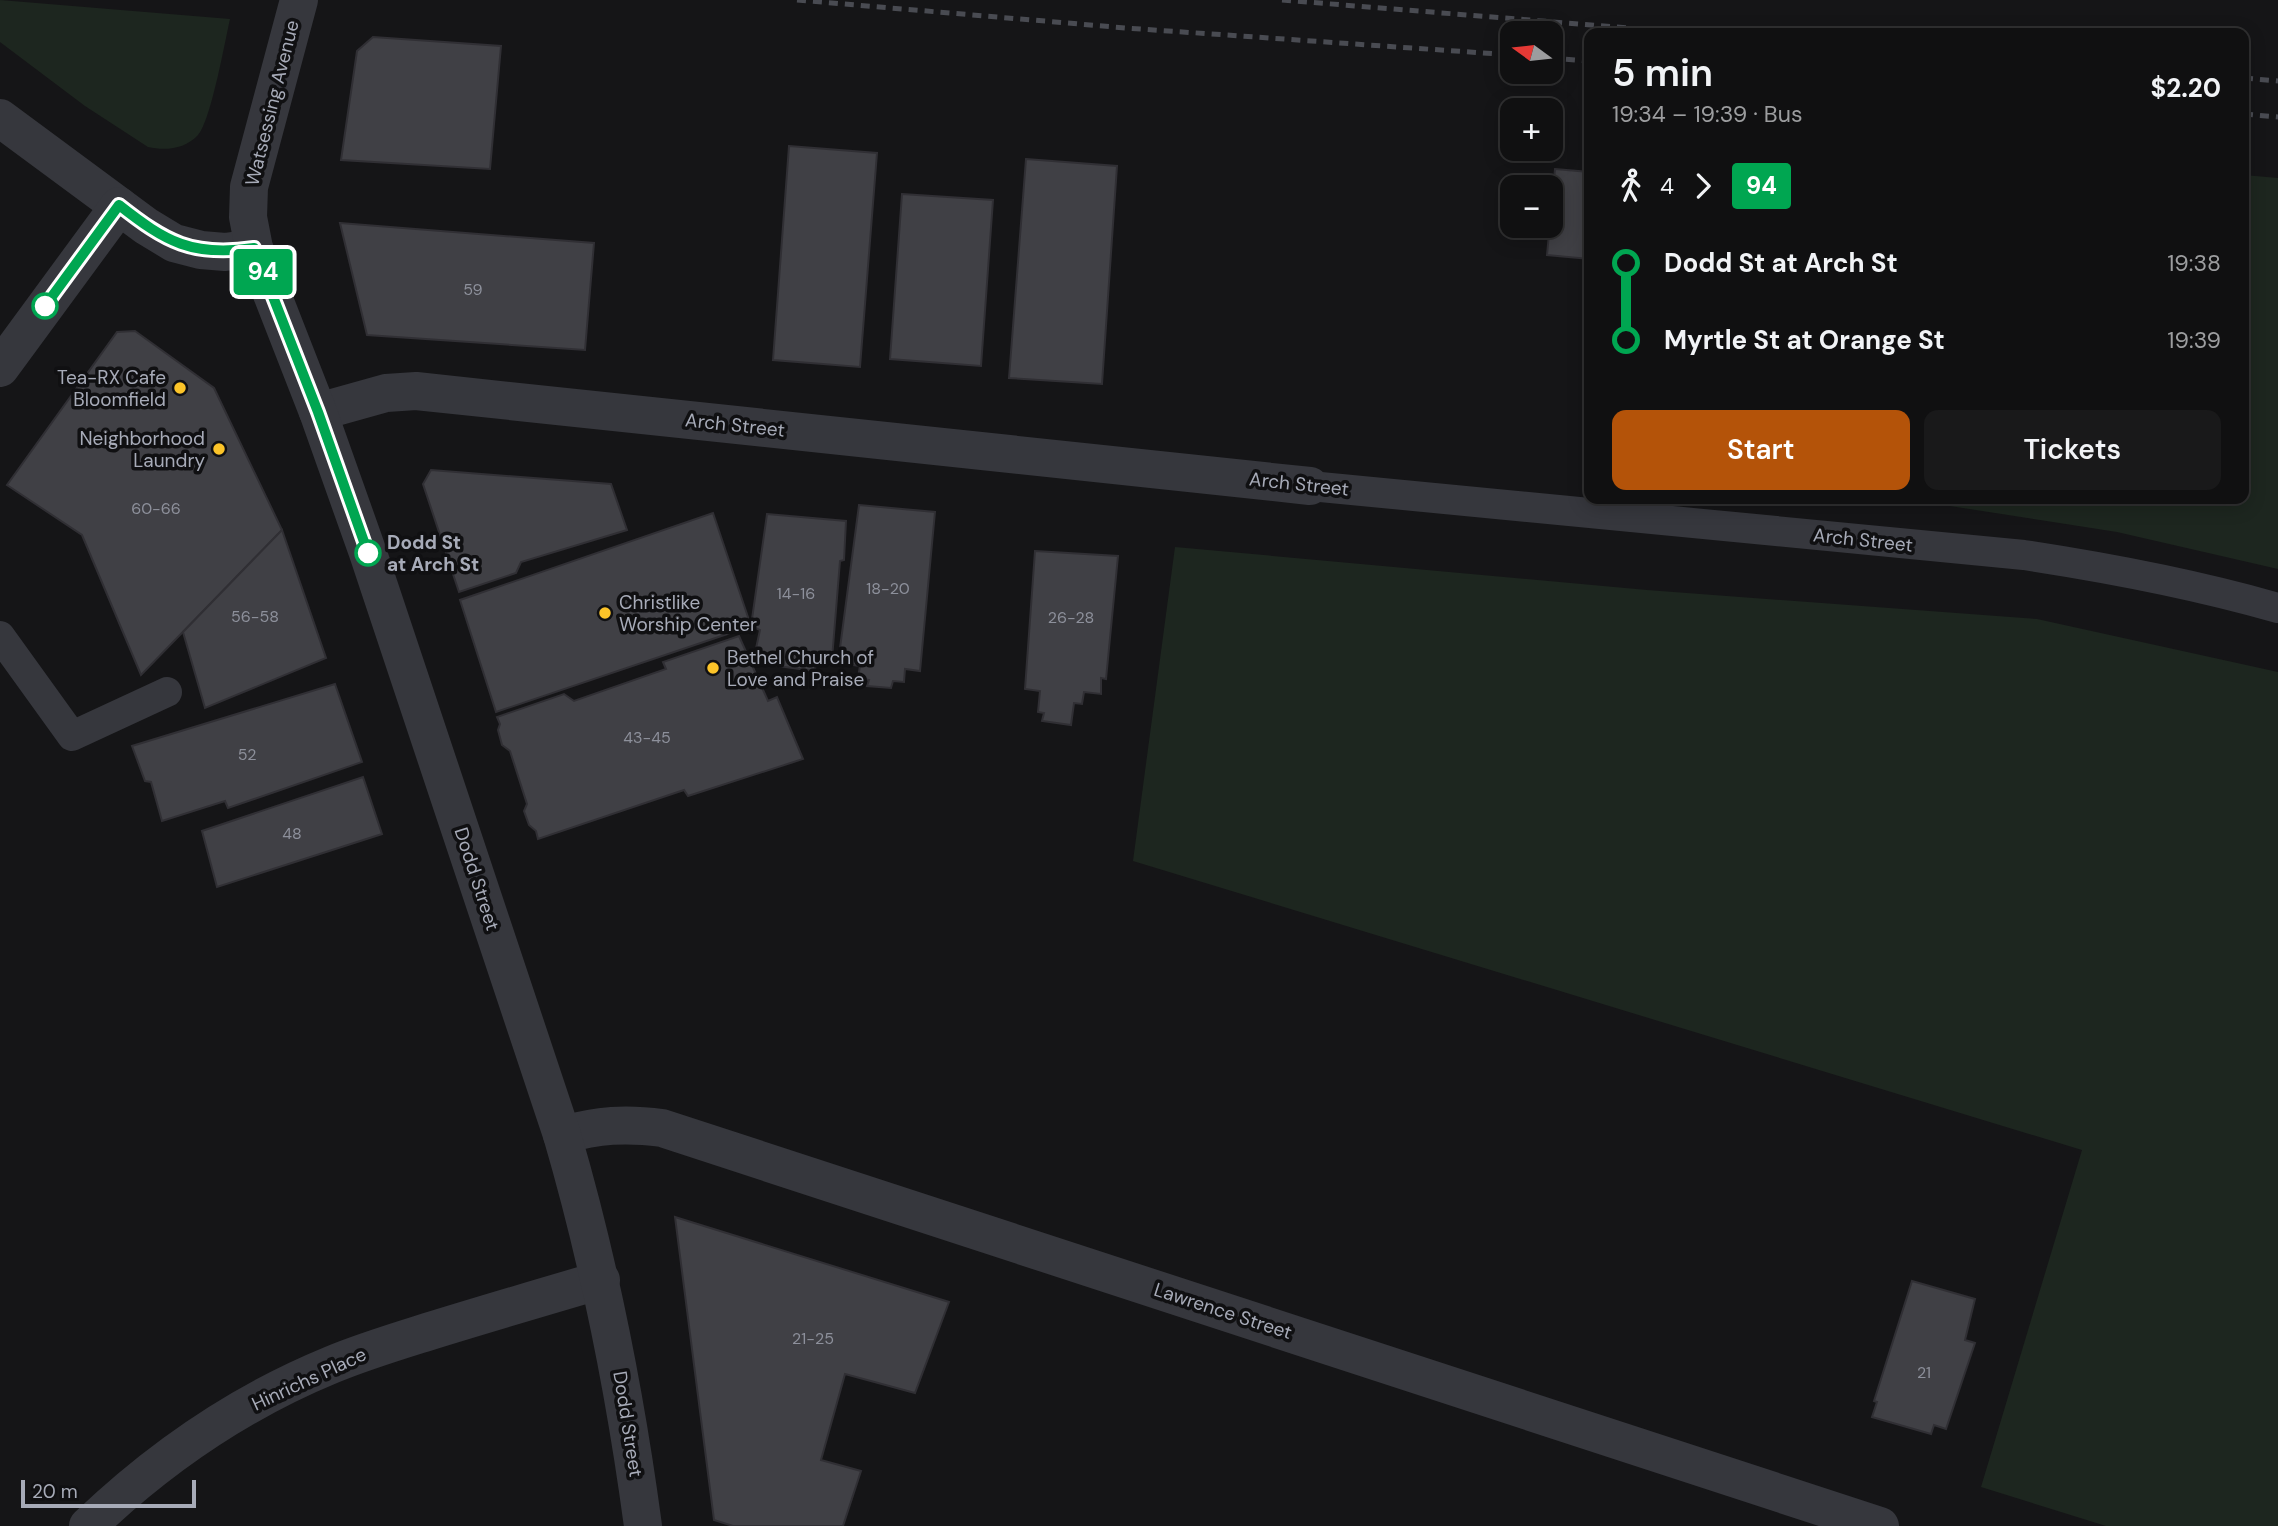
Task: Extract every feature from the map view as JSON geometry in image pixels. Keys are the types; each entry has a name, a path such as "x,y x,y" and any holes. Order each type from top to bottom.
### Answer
{"street":[{"name":"Watsessing Avenue","path":"254,248 248,217 249,187 298,3"},
{"path":"0,118 146,226 174,243 201,250 225,252 254,248"},
{"path":"0,368 119,205"},
{"name":"Dodd Street","path":"254,248 318,412 372,566 562,1135 583,1205 622,1380 643,1526"},
{"name":"Arch Street","path":"318,412 386,393 416,391 1310,486"},
{"name":"Lawrence Street","path":"562,1135 597,1126 631,1124 662,1128 1880,1526"},
{"name":"Hinrichs Place","path":"88,1526 138,1482 227,1418 321,1369 389,1344 601,1280"}],"lane":[{"name":"Arch Street","path":"1310,486 2024,555 2168,580 2278,608"},
{"path":"0,636 72,736 167,692"}],"shaded area":[{"path":"0,0 230,19 213,98 198,135 175,148 148,147 85,106 0,42"},
{"path":"2249,175 2278,178 2278,569 2117,532 1937,504 2249,504"},
{"path":"1175,547 1647,590 2037,619 2278,672 2278,1526 2106,1526 1981,1487 2082,1150 1133,861"}],"building":[{"path":"373,37 501,46 490,169 341,160 357,51"},
{"path":"789,146 877,153 860,367 773,360"},
{"path":"1026,159 1117,166 1102,384 1009,378"},
{"path":"1555,169 1584,172 1584,259 1547,255 1549,238 1563,238 1563,175 1554,175"},
{"path":"902,194 993,200 981,366 890,359"},
{"path":"340,223 594,243 585,350 367,335"},
{"path":"135,331 214,388 282,530 141,675 82,535 7,485 117,332"},
{"path":"431,470 611,484 627,530 521,562 516,573 459,592 423,484"},
{"path":"859,505 935,512 920,671 905,669 904,682 893,681 891,688 867,686 869,680 858,678 860,666 838,663"},
{"name":"Christlike Worship Center","path":"713,513 751,626 496,712 460,600"},
{"path":"767,514 846,521 832,659 816,659 815,671 770,665 771,656 755,653 760,630 751,626"},
{"path":"282,530 326,658 205,708 183,632"},
{"path":"1035,551 1118,556 1106,679 1101,678 1101,694 1084,692 1082,704 1074,703 1071,725 1042,721 1044,713 1038,712 1040,691 1025,689"},
{"path":"739,636 768,701 777,697 803,759 688,796 684,790 538,839 524,811 527,804 510,751 502,745 497,717 564,694 574,701 666,669 663,662"},
{"path":"335,684 362,762 228,808 225,801 162,821 151,782 145,781 132,746"},
{"path":"363,777 382,834 217,887 202,831"},
{"path":"675,1217 949,1302 915,1393 845,1374 821,1460 861,1471 843,1526 733,1526 714,1520"},
{"path":"1912,1281 1975,1299 1965,1340 1975,1343 1946,1429 1934,1425 1931,1434 1872,1417 1877,1402 1874,1401"}],"railway":[{"path":"797,0 1126,28 1500,54"},
{"path":"1282,0 1628,28"},
{"path":"1563,59 1584,61"},
{"path":"2249,78 2278,81"},
{"path":"2249,114 2278,117"}],"bus line":[{"name":"94","path":"45,306 119,205 174,243 201,250 225,252 254,248 318,412 368,553"}],"place":[{"name":"Tea-RX Cafe Bloomfield","path":"180,388"},
{"name":"Neighborhood Laundry","path":"219,449"},
{"name":"Dodd St at Arch St","path":"368,553"},
{"name":"Christlike Worship Center","path":"605,613"},
{"name":"Bethel Church of Love and Praise","path":"713,668"}]}
